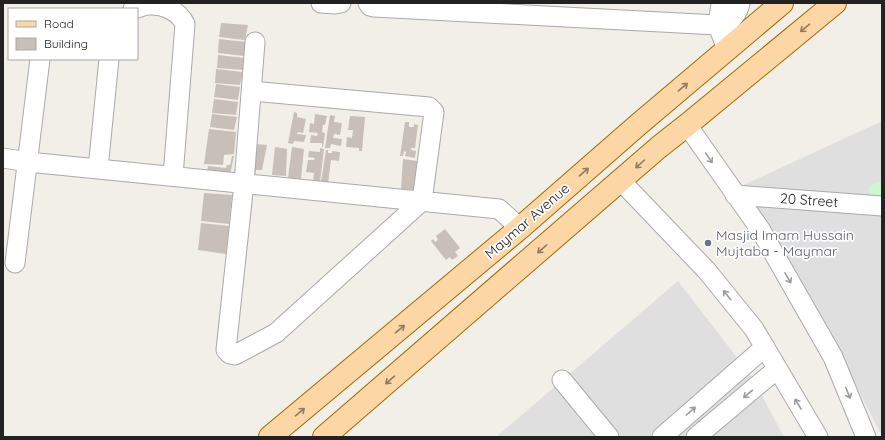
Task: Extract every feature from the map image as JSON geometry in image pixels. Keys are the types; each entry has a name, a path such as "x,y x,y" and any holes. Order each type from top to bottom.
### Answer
{"main road":[{"name":"Maymar Avenue","path":"270,437 520,228 639,124 721,35 782,3"},
{"path":"324,437 659,147 835,3"},
{"path":"639,124 659,147"}],"street":[{"path":"321,3 341,3"},
{"path":"368,3 370,6 374,7 446,7 721,35"},
{"path":"721,3 721,35"},
{"path":"721,35 740,8 740,3"},
{"path":"138,8 150,5 161,6 172,10 179,15 185,24 172,176"},
{"path":"252,92 428,108 434,112 422,201 276,333 235,355 230,354 226,350 244,183 255,42"},
{"path":"15,263 40,60"},
{"path":"98,169 108,60"},
{"path":"687,125 760,229 833,357 866,437"},
{"path":"3,158 28,162 499,209 520,228"},
{"path":"621,180 707,271 754,328 818,437"},
{"name":"20 Street","path":"735,195 882,206"},
{"path":"662,437 765,347"},
{"path":"696,437 777,368"},
{"path":"562,380 609,437"}],"shaded area":[{"path":"882,121 882,436 817,310 739,187"},
{"path":"678,281 752,377 784,437 496,437"}],"green space":[{"path":"882,181 882,199 869,198 870,186"}],"building":[{"path":"221,23 248,25 245,40 219,37"},
{"path":"219,39 246,42 244,56 218,53"},
{"path":"218,55 244,58 243,70 217,68"},
{"path":"216,69 243,72 240,85 215,83"},
{"path":"216,84 240,87 238,100 214,97"},
{"path":"214,99 238,102 236,115 212,113"},
{"path":"294,112 297,113 297,117 306,119 303,133 298,132 297,134 306,135 304,142 294,141 293,144 288,143"},
{"path":"212,114 237,117 234,130 210,127"},
{"path":"315,114 327,116 322,132 325,133 323,147 322,143 310,143 311,135 317,136 318,133 309,132 310,123 314,124"},
{"path":"330,115 335,116 334,122 342,123 340,135 334,134 333,138 342,139 341,146 331,144 330,148 325,148"},
{"path":"350,116 365,117 362,151 359,151 359,148 346,147 347,137 352,138 353,130 348,130"},
{"path":"405,122 409,122 409,127 414,127 414,124 418,125 415,148 411,148 411,150 416,151 415,158 405,156 406,152 404,151 403,156 400,156"},
{"path":"209,129 236,132 234,154 224,155 223,165 204,164"},
{"path":"255,144 267,145 262,170 256,170 255,175 248,175"},
{"path":"275,147 287,149 286,176 272,175"},
{"path":"292,147 304,149 301,179 288,178"},
{"path":"320,148 324,149 320,182 313,181 314,173 306,172 308,160 314,160 315,158 308,157 309,151 320,152"},
{"path":"326,150 328,150 328,153 332,153 332,151 340,152 339,161 331,160 328,183 321,182"},
{"path":"232,156 234,156 230,175 207,172 208,166 226,168 227,165 230,165"},
{"path":"403,159 417,161 415,190 401,189"},
{"path":"204,193 232,195 229,224 201,221"},
{"path":"201,223 229,226 226,254 198,250"},
{"path":"445,229 460,248 455,252 458,256 452,260 450,257 446,260 431,241 433,239 435,242 438,240 436,236"}],"place":[{"name":"Masjid Imam Hussain Mujtaba - Maymar","path":"708,243"}]}
